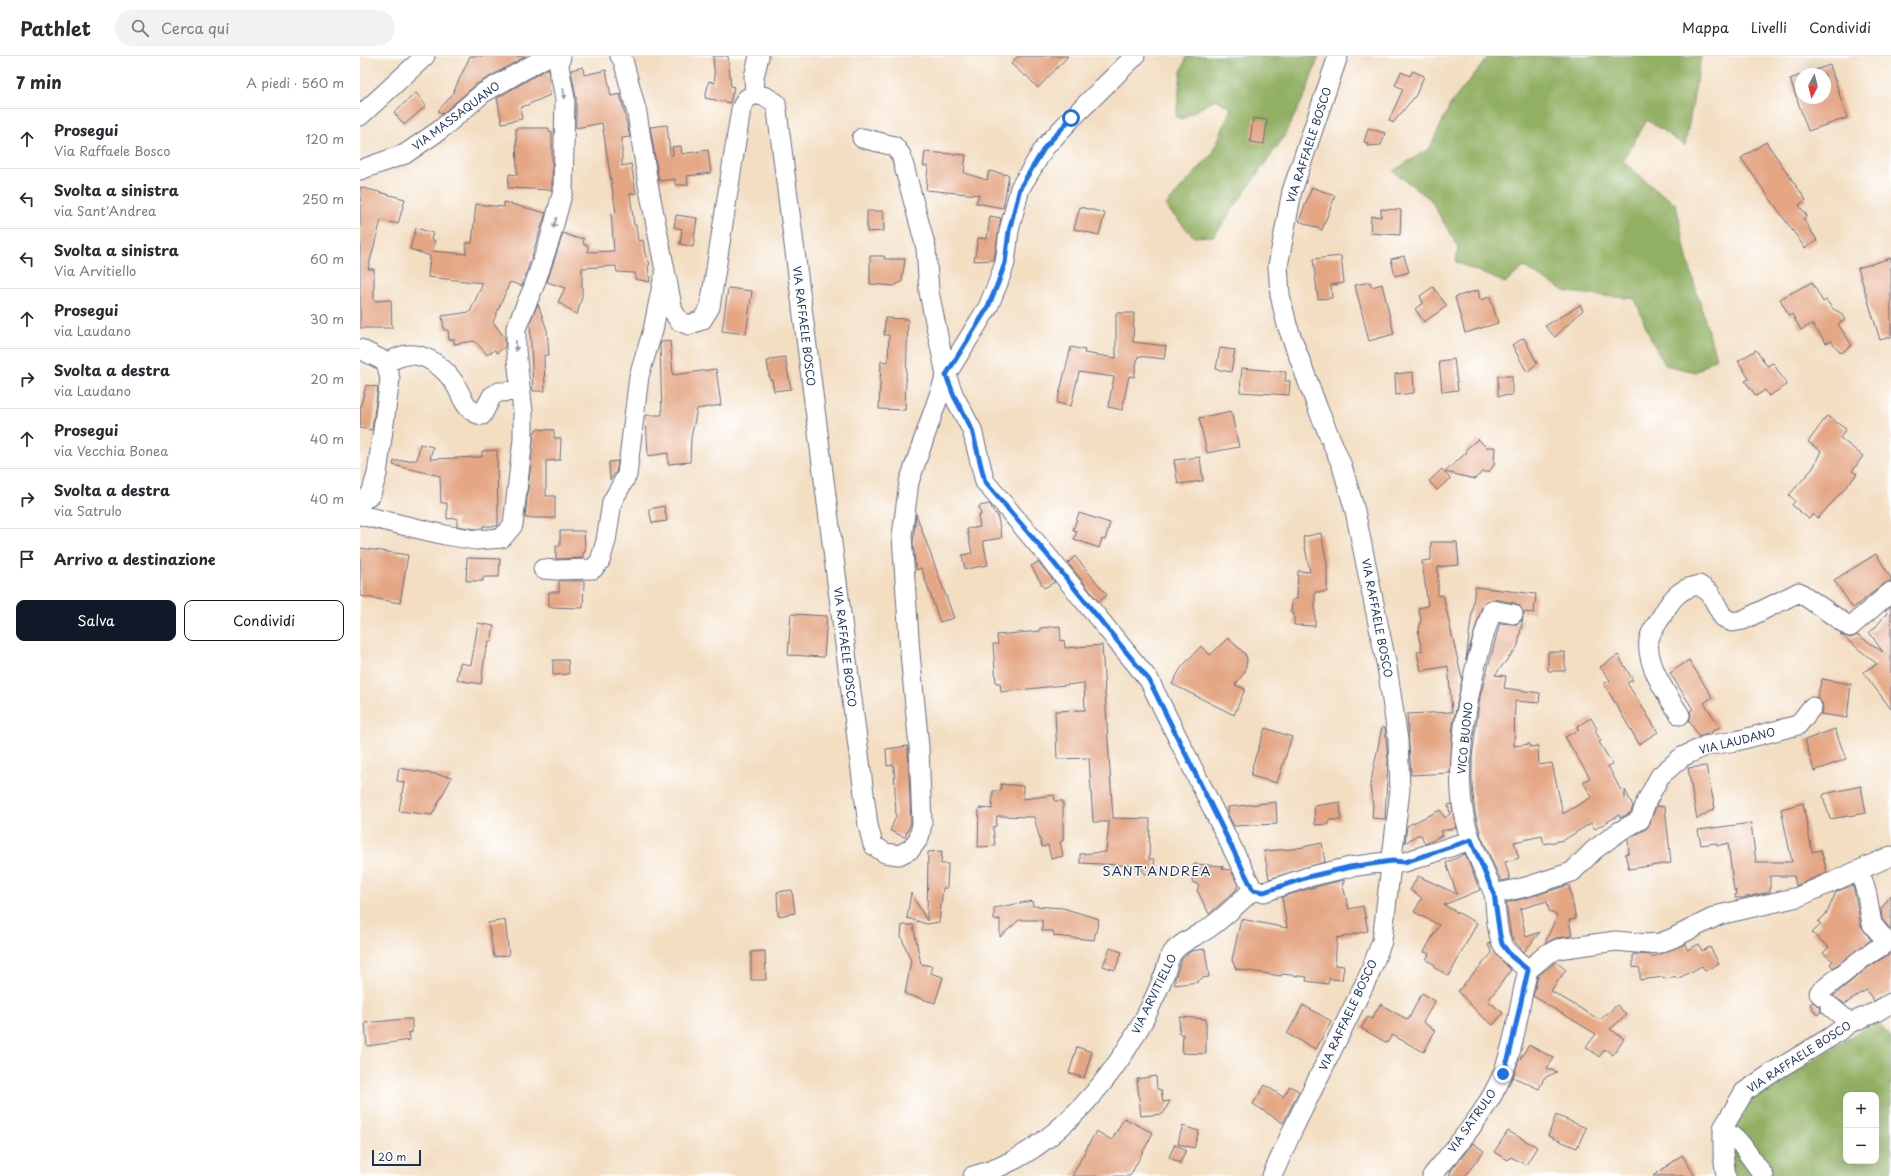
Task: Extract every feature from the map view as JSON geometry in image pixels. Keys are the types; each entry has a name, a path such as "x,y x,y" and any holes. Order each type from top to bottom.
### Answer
{"street":[{"path":"360,116 425,56"},
{"name":"VIA MASSAQUANO","path":"360,170 405,154 440,130 483,93 548,56"},
{"path":"360,515 445,535 476,540 502,538 513,525 517,479 523,439 521,386 516,350 516,328 534,286 550,239 563,191 565,99 559,66 561,56"},
{"path":"620,56 623,60 637,113 648,184 673,311 679,321 689,325 702,320 710,307 741,110 746,99 758,84 758,56"},
{"name":"VIA RAFFAELE BOSCO","path":"758,84 766,97 776,103 807,356 868,825 873,845 885,853 899,855 911,849 919,838 922,824 919,747 910,654 902,536 909,482 946,375 988,307 1005,263 1009,231 1020,188 1045,147 1071,118 1135,56"},
{"name":"VIA RAFFAELE BOSCO","path":"1272,1176 1369,975 1382,941 1400,790 1398,740 1387,667 1355,511 1342,466 1318,409 1287,326 1280,295 1278,266 1292,191 1338,56"},
{"path":"862,138 894,146 901,155 926,248 929,292 946,375 954,396 972,430 985,482 1045,552 1149,680 1253,890 1264,892 1308,877 1350,867 1392,861 1405,862 1471,840 1494,894 1502,944 1511,956 1528,970 1547,954 1558,949 1616,941 1647,944 1660,943 1720,915 1798,897 1860,871 1891,856"},
{"path":"543,569 593,569 600,561 606,542 612,502 627,475 639,376 653,330 665,270"},
{"path":"360,349 386,362 406,356 422,355 447,374 455,384 466,406 475,414 482,415 492,396 499,392 521,386"},
{"path":"360,503 370,494 377,474 390,379 386,362"},
{"path":"1680,715 1658,681 1649,652 1649,637 1674,597 1687,587 1698,585 1710,593 1723,617 1732,622 1743,620 1799,592 1850,627 1891,592"},
{"name":"VICO BUONO","path":"1471,840 1466,828 1460,782 1466,710 1492,610 1512,614"},
{"name":"VIA LAUDANO","path":"1494,894 1526,887 1572,872 1594,850 1620,831 1640,820 1646,802 1660,776 1682,757 1705,746 1736,741 1798,725 1812,708"},
{"path":"1850,1023 1819,993 1846,973 1860,960 1887,942 1872,924 1867,895 1860,871"},
{"name":"VIA ARVITIELLO","path":"973,1176 1012,1161 1064,1125 1085,1104 1115,1065 1142,1023 1159,989 1174,951 1211,927 1253,890"},
{"name":"VIA SATRULO","path":"1432,1176 1466,1134 1486,1105 1503,1074 1509,1056 1528,970"},
{"name":"VIA RAFFAELE BOSCO","path":"1726,1176 1723,1154 1723,1128 1732,1110 1744,1092 1778,1069 1830,1038 1850,1023 1876,1012 1891,1003"},
{"path":"1723,1128 1741,1144 1764,1176"}],"green space":[{"path":"1187,56 1319,56 1306,93 1283,138 1214,236 1194,237 1165,206 1213,153 1231,108 1216,99 1182,119 1176,117 1181,72"},
{"path":"1489,56 1701,56 1685,146 1647,120 1623,161 1655,189 1676,204 1687,258 1716,358 1696,372 1665,365 1650,337 1635,299 1566,292 1524,267 1505,283 1456,262 1458,247 1430,199 1393,171 1430,148 1451,103"},
{"path":"1876,1020 1891,1038 1891,1176 1732,1176 1728,1133 1739,1109"}],"building":[{"path":"470,56 526,56 477,84 442,114 438,111 452,95"},
{"path":"713,56 728,56 731,86 734,87 730,103 705,98 709,81 715,83"},
{"path":"1018,56 1068,56 1038,88 1026,75 1025,76 1011,64"},
{"path":"1830,65 1831,68 1821,68"},
{"path":"583,67 584,75 606,70 611,96 620,94 630,137 622,138 622,166 631,164 636,193 630,194 634,225 636,225 638,241 643,240 645,254 650,264 648,266 650,282 635,279 635,273 617,272 616,266 582,268 582,296 577,315 558,302 565,288 547,282 563,233 576,238 583,238 584,245 588,245 588,252 614,251 611,214 616,213 602,123 576,128 576,97 571,70"},
{"path":"548,68 550,95 520,108 522,119 502,123 497,98"},
{"path":"1831,68 1847,118 1808,131 1799,104 1831,104"},
{"path":"1413,71 1424,76 1416,95 1393,123 1389,120 1403,89 1395,85 1401,72 1410,76"},
{"path":"1795,77 1795,93 1790,79"},
{"path":"416,93 426,106 404,125 394,112"},
{"path":"1253,118 1267,120 1264,144 1250,142"},
{"path":"667,125 670,155 673,155 672,147 681,146 682,154 708,150 711,173 687,176 688,185 675,185 675,179 659,181 650,127"},
{"path":"516,128 549,128 549,132 552,131 552,190 508,188 509,174 517,175"},
{"path":"1368,128 1385,133 1381,145 1367,146 1368,143 1364,142"},
{"path":"1766,142 1806,200 1799,205 1807,216 1803,219 1817,240 1805,248 1741,158"},
{"path":"925,152 966,155 964,173 987,180 989,171 1009,175 1003,208 976,203 979,195 926,190 928,166 923,166"},
{"path":"360,187 405,199 398,224 381,220 368,269 374,269 374,301 391,300 392,328 360,328"},
{"path":"1312,187 1335,196 1322,230 1299,221"},
{"path":"504,202 546,213 522,286 510,282 493,322 505,338 505,347 497,353 495,350 487,355 475,341 454,344 454,339 449,340 448,330 444,330 442,316 470,312 483,283 428,277 430,256 410,249 416,228 433,233 431,239 435,241 432,251 466,254 466,243 472,243 476,204 504,207"},
{"path":"1080,207 1105,213 1099,235 1074,229"},
{"path":"1381,209 1401,210 1400,235 1370,233 1371,216 1381,217"},
{"path":"867,211 883,211 884,231 867,232"},
{"path":"676,215 697,218 693,247 680,244 682,229 674,227"},
{"path":"990,216 1001,218 994,260 974,261 978,238 987,239"},
{"path":"870,256 884,256 885,259 905,259 902,281 894,286 870,284"},
{"path":"1341,256 1344,283 1331,285 1332,298 1318,299 1313,259"},
{"path":"1404,256 1409,272 1395,276 1391,259"},
{"path":"1891,258 1891,337 1880,340 1858,268"},
{"path":"1370,282 1372,287 1382,284 1394,334 1369,341 1355,285"},
{"path":"1812,282 1823,302 1826,300 1833,309 1841,313 1845,320 1838,324 1852,345 1841,353 1831,341 1826,343 1812,324 1801,330 1792,314 1789,316 1780,299"},
{"path":"1433,287 1447,306 1424,322 1415,309 1423,303 1420,296"},
{"path":"728,288 752,291 746,334 722,331"},
{"path":"1478,290 1480,300 1490,297 1498,323 1465,333 1455,297"},
{"path":"538,304 547,330 549,355 544,355 545,391 533,391 530,322"},
{"path":"1580,305 1583,310 1555,337 1545,326"},
{"path":"1116,313 1134,313 1133,342 1166,346 1164,359 1138,356 1134,377 1129,376 1122,410 1108,407 1114,377 1079,372 1071,406 1057,403 1071,347 1085,350 1084,353 1116,358"},
{"path":"885,318 908,319 905,410 879,409 881,361 888,362 889,335 884,335"},
{"path":"1524,338 1537,363 1527,372 1512,345"},
{"path":"670,341 673,375 716,369 721,405 697,409 691,438 690,462 668,464 668,453 648,456 646,415 662,415 660,345 661,342"},
{"path":"1220,348 1235,350 1231,372 1216,369"},
{"path":"1756,350 1767,366 1773,363 1787,385 1769,396 1765,390 1756,396 1745,381 1749,379 1738,361"},
{"path":"785,357 791,389 774,391 772,380 770,380 767,361 770,361 770,359"},
{"path":"1454,359 1458,390 1442,392 1439,361"},
{"path":"1242,368 1286,372 1285,381 1290,381 1289,395 1240,392"},
{"path":"1413,372 1414,393 1396,395 1395,374"},
{"path":"1498,376 1512,376 1512,395 1498,396"},
{"path":"366,385 378,387 372,430 360,428 360,409"},
{"path":"1231,411 1239,447 1207,453 1199,418"},
{"path":"1827,416 1846,429 1840,438 1863,456 1852,471 1857,474 1847,486 1818,518 1813,514 1809,519 1792,505 1795,501 1789,495 1813,468 1821,451 1808,442"},
{"path":"536,429 554,430 554,438 561,438 560,460 546,461 546,496 555,496 555,518 525,518 534,432 536,432"},
{"path":"1478,439 1486,447 1495,447 1494,465 1489,472 1482,472 1475,479 1445,472 1467,452 1465,450"},
{"path":"420,444 433,447 430,459 482,457 482,451 497,450 498,526 483,526 483,528 476,529 457,526 457,518 447,519 447,503 441,503 440,476 393,465 394,461 417,460"},
{"path":"1200,457 1203,481 1178,484 1174,460"},
{"path":"618,461 616,472 610,480 609,462"},
{"path":"1442,469 1450,479 1437,490 1429,481"},
{"path":"990,504 994,513 997,514 1002,538 983,541 988,565 965,569 962,555 972,553 967,529 980,527 978,516 981,515 979,506"},
{"path":"664,506 667,521 652,523 649,509"},
{"path":"1079,513 1110,523 1105,540 1102,539 1099,548 1074,539 1077,531 1073,530"},
{"path":"916,514 954,618 940,622 921,568 917,570 913,543"},
{"path":"560,531 584,531 585,552 583,553 583,558 556,559 556,546 560,546"},
{"path":"1321,533 1327,564 1327,592 1315,592 1315,626 1294,625 1294,614 1291,613 1292,600 1297,599 1298,571 1310,572 1303,537"},
{"path":"1431,542 1457,542 1459,565 1438,567 1438,596 1443,595 1462,679 1453,724 1450,773 1411,775 1407,714 1452,712 1448,666 1421,671 1417,652 1422,651 1418,634 1421,619 1418,608 1428,606 1422,561 1431,560"},
{"path":"360,548 408,555 400,603 360,596"},
{"path":"1876,554 1891,578 1891,581 1884,584 1853,608 1834,580"},
{"path":"1075,556 1107,595 1099,602 1068,563"},
{"path":"467,558 500,559 499,577 483,577 483,581 466,581"},
{"path":"1038,562 1055,582 1044,588 1031,566"},
{"path":"559,581 584,581 583,608 549,607 549,592 559,592"},
{"path":"1475,587 1536,594 1534,613 1524,612 1524,615 1520,606 1515,603 1494,599 1485,602 1482,607 1466,660"},
{"path":"1891,606 1891,709 1863,672 1877,664 1840,634 1850,638 1858,635 1883,652 1869,632 1874,629 1887,613 1885,611"},
{"path":"791,614 827,616 824,657 788,655"},
{"path":"1523,617 1518,646 1495,675 1506,676 1504,688 1540,693 1539,703 1515,701 1514,746 1530,744 1530,747 1538,746 1539,765 1552,763 1563,814 1592,797 1583,782 1590,778 1565,737 1579,730 1576,727 1591,718 1597,729 1595,731 1601,741 1599,742 1612,764 1608,766 1625,798 1625,790 1633,806 1631,812 1620,818 1619,815 1595,829 1591,823 1564,840 1544,844 1542,836 1514,842 1519,858 1505,862 1510,879 1501,881 1481,836 1475,813 1472,786 1472,757 1480,696 1500,623 1516,624 1521,621"},
{"path":"478,623 494,626 491,642 489,641 485,654 481,684 457,680 460,663 471,665"},
{"path":"1060,626 1061,641 1064,640 1065,648 1102,645 1113,818 1150,819 1149,859 1154,859 1155,873 1145,874 1140,866 1080,863 1080,854 1106,852 1109,822 1093,822 1089,758 1057,759 1055,711 1085,710 1084,683 1001,692 1000,683 996,683 993,644 998,644 997,635 1040,631 1040,628"},
{"path":"1228,638 1245,654 1247,660 1245,672 1235,685 1245,689 1234,715 1172,684 1181,668 1201,646 1210,655"},
{"path":"1548,652 1565,652 1565,671 1548,671"},
{"path":"1618,655 1633,680 1627,683 1658,732 1639,744 1604,684 1610,680 1600,667"},
{"path":"553,660 568,660 569,674 553,675"},
{"path":"1689,660 1712,697 1704,703 1720,727 1699,737 1689,721 1691,715 1690,711 1693,709 1670,673"},
{"path":"1822,679 1851,684 1847,718 1821,714 1823,709 1822,703 1817,698"},
{"path":"1382,727 1385,728 1388,759 1385,819 1372,818 1373,805 1370,786"},
{"path":"1265,728 1292,737 1277,783 1251,776 1252,767"},
{"path":"1835,729 1846,759 1814,771 1805,740"},
{"path":"908,746 911,823 905,837 890,831 896,816 894,765 887,766 886,749"},
{"path":"1706,766 1715,808 1697,819 1688,768"},
{"path":"399,768 452,777 432,815 399,811 404,782 397,781"},
{"path":"1001,784 1023,786 1023,799 1054,795 1055,801 1063,801 1063,841 1060,842 1063,856 1051,859 1048,845 1042,847 1034,817 997,816 996,826 993,827 995,846 978,847 979,808 992,809 993,791 1001,791"},
{"path":"1861,786 1866,813 1830,819 1823,797 1824,794"},
{"path":"1276,802 1277,824 1234,826 1228,815 1228,807"},
{"path":"1340,802 1341,820 1329,820 1329,824 1315,825 1314,806"},
{"path":"1803,803 1812,852 1821,850 1827,872 1796,886 1794,876 1770,876 1770,892 1735,898 1736,890 1734,891 1728,843 1717,846 1716,843 1701,845 1698,830 1751,823 1756,862 1792,862 1781,809"},
{"path":"1452,804 1456,828 1441,831 1443,835 1425,844 1421,835 1417,835 1405,843 1407,826 1440,810 1445,818 1450,814 1448,805"},
{"path":"1656,806 1665,807 1671,863 1629,869 1625,854 1629,853 1628,839 1646,829 1650,823"},
{"path":"1322,843 1325,862 1269,879 1264,851 1293,849"},
{"path":"942,851 941,864 948,864 947,888 943,888 939,922 927,924 907,918 911,893 927,921 928,852"},
{"path":"1465,854 1480,890 1444,905 1477,923 1449,976 1435,968 1435,965 1426,960 1429,954 1424,952 1439,925 1414,912 1422,898 1410,890 1418,876 1457,894 1446,863"},
{"path":"1194,864 1223,866 1222,869 1231,870 1238,885 1236,890 1209,914 1197,890 1199,885 1192,882"},
{"path":"1344,880 1344,883 1342,883 1349,909 1363,906 1368,931 1337,938 1335,965 1344,966 1342,980 1329,979 1328,984 1306,981 1307,977 1282,974 1281,976 1236,969 1232,960 1241,919 1287,928 1282,897"},
{"path":"1569,885 1576,919 1569,920 1572,936 1556,938 1545,943 1557,915 1549,911 1547,901 1520,909 1526,937 1540,932 1524,952 1511,936 1506,903"},
{"path":"1853,885 1861,926 1871,940 1833,968 1830,964 1833,961 1823,953 1829,947 1812,933 1821,924 1818,922 1827,913 1836,892"},
{"path":"792,890 795,913 778,916 777,892"},
{"path":"1891,895 1891,930 1882,919 1881,909"},
{"path":"1032,901 1033,906 1063,908 1099,919 1094,940 1054,936 1053,931 1042,931 1042,920 1019,920 1000,937 1000,919 994,920 994,908"},
{"path":"505,920 509,955 494,957 488,923"},
{"path":"902,925 913,925 921,964 932,966 930,973 943,977 935,1003 905,994 911,961 901,936"},
{"path":"1490,943 1497,955 1511,970 1488,1001 1503,1013 1493,1025 1481,1016 1458,991 1492,953 1488,945"},
{"path":"1685,944 1687,950 1699,944 1702,951 1710,947 1719,964 1705,971 1702,966 1677,979 1675,976 1666,980 1664,977 1640,980 1640,968 1633,967 1633,954 1652,955 1652,957"},
{"path":"1110,948 1122,952 1115,970 1103,966"},
{"path":"1205,949 1209,977 1202,978 1198,982 1175,985 1175,978 1182,959 1191,951"},
{"path":"765,951 766,980 751,980 751,952"},
{"path":"1891,953 1891,992 1874,1001 1866,990 1845,1004 1833,996 1869,967"},
{"path":"1556,962 1566,970 1551,991 1600,1020 1617,1005 1627,1015 1610,1029 1624,1039 1613,1055 1605,1049 1599,1057 1586,1047 1596,1034 1533,996 1538,976"},
{"path":"1422,993 1435,1001 1423,1022 1435,1031 1424,1052 1392,1035 1387,1043 1361,1028 1368,1017 1372,1019 1380,1004 1408,1020"},
{"path":"1813,1002 1819,1007 1821,1012 1817,1015 1810,1004"},
{"path":"1303,1005 1331,1021 1316,1049 1287,1034"},
{"path":"1180,1017 1206,1019 1206,1054 1182,1053 1183,1034 1179,1034"},
{"path":"412,1019 412,1033 409,1032 410,1040 367,1046 365,1023"},
{"path":"1529,1045 1554,1058 1547,1068 1557,1072 1544,1078 1539,1089 1513,1077 1518,1062"},
{"path":"1077,1047 1092,1052 1084,1078 1069,1073"},
{"path":"1156,1076 1157,1089 1161,1090 1163,1102 1170,1101 1163,1114 1141,1116 1137,1079"},
{"path":"1265,1085 1283,1097 1290,1086 1299,1091 1283,1123 1253,1104"},
{"path":"1556,1115 1586,1128 1577,1148 1548,1136"},
{"path":"1124,1118 1153,1133 1130,1176 1072,1176 1096,1131 1112,1140"},
{"path":"1183,1126 1199,1131 1194,1148 1178,1144"},
{"path":"1508,1131 1537,1147 1526,1165 1511,1157 1508,1160 1494,1152"},
{"path":"1473,1143 1484,1151 1465,1176 1449,1176 1452,1169"},
{"path":"1175,1144 1186,1150 1180,1163 1169,1157"},
{"path":"1682,1155 1695,1176 1653,1176"}],"district":[{"name":"SANT'ANDREA","path":"1157,871"}],"route":[{"path":"1071,118 1045,147 1020,188 1009,231 1005,263 998,283 988,307 946,375 954,396 972,430 985,482 1045,552 1149,680 1198,776 1253,890 1264,892 1308,877 1350,867 1392,861 1405,862 1445,850 1471,840 1494,894 1502,944 1511,956 1528,970 1521,996 1509,1056 1503,1074"}]}
